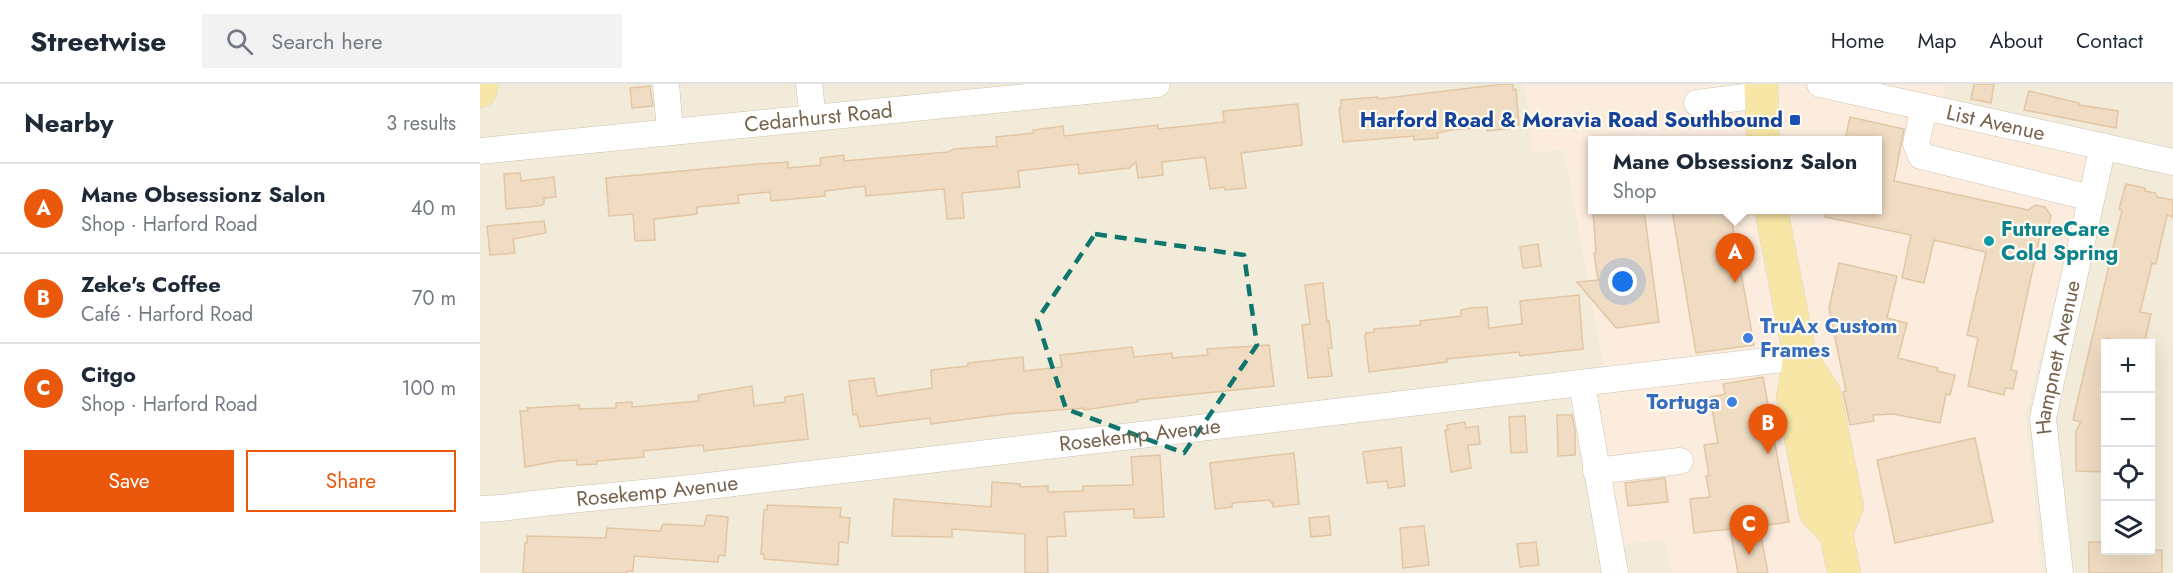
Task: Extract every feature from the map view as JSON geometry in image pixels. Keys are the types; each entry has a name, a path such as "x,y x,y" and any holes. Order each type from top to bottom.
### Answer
{"main road":[{"path":"480,91 482,84"},
{"path":"1761,89 1763,136"},
{"path":"1772,214 1800,357 1793,398 1816,513 1836,532 1844,573"}],"street":[{"path":"666,84 670,132"},
{"path":"809,84 813,118"},
{"name":"Cedarhurst Road","path":"480,151 813,118 945,94 1157,84"},
{"name":"List Avenue","path":"1820,84 2173,162"},
{"path":"1697,103 1761,89"},
{"path":"1924,107 1916,144 1921,156 2091,198"},
{"name":"Hampnett Avenue","path":"2060,573 2043,418 2103,146"},
{"name":"Rosekemp Avenue","path":"480,508 502,508 714,486 1084,440 1800,357"},
{"path":"1582,384 1616,573"},
{"path":"1596,471 1680,462"}],"highlighted area":[{"path":"1095,234 1244,255 1257,345 1184,453 1066,409 1037,320"}],"shaded area":[{"path":"480,84 1526,84 1533,152 1564,149 1607,380 1611,545 1666,539 1672,573 480,573"},
{"path":"1526,84 1944,84 1943,123 2090,158 2025,413 2042,573 1672,573 1665,539 1610,546 1580,382 1607,379 1564,149 1533,153"},
{"path":"1944,84 2173,84 2173,573 2042,573 2025,413 2090,158 1942,123"}],"building":[{"path":"1513,84 1513,90 1516,89 1519,125 1513,128 1487,131 1487,127 1451,130 1437,133 1438,138 1414,140 1414,136 1343,142 1339,108 1341,100 1378,97 1378,99"},
{"path":"1974,84 1994,84 1991,103 1971,99"},
{"path":"650,86 653,106 632,108 630,88"},
{"path":"2029,91 2079,103 2079,105 2118,111 2116,128 2024,110"},
{"path":"1298,104 1302,145 1241,153 1246,188 1210,189 1205,157 1162,162 1163,175 1138,178 1136,162 1129,168 1079,174 1078,164 1018,171 1020,187 962,193 964,218 947,219 944,189 866,196 865,186 825,191 825,196 771,201 770,192 738,195 739,203 697,207 697,214 654,219 655,240 635,241 633,214 609,216 606,178 788,162 788,168 821,165 820,158 844,155 844,161 948,152 954,149 997,146 996,137 1034,133 1033,130 1063,126 1064,136 1158,125 1158,129 1224,122 1223,111"},
{"name":"FutureCare Cold Spring","path":"1850,117 1904,129 1894,181 2028,210 2035,205 2045,207 2051,216 2048,227 2041,231 2011,370 2017,371 2013,389 2005,388 2004,395 1968,386 1978,338 1967,335 1986,252 1934,240 1924,283 1902,278 1911,235 1825,217 1825,214 1882,214 1882,136 1846,136"},
{"path":"520,173 521,181 554,177 556,197 544,198 544,204 539,206 506,209 504,174"},
{"path":"2126,184 2145,188 2145,191 2155,193 2157,197 2173,200 2173,217 2167,215 2156,264 2152,263 2140,312 2151,314 2145,339 2101,339 2101,472 2076,471 2076,431 2081,422 2073,420 2122,210 2119,209"},
{"path":"1593,214 1645,214 1659,322 1616,328 1577,282 1598,280 1594,253 1596,253"},
{"path":"1673,214 1731,214 1754,345 1696,353"},
{"path":"544,221 546,233 513,239 515,253 490,255 487,226"},
{"path":"1538,244 1541,266 1523,268 1520,247"},
{"path":"1839,263 1897,276 1887,318 1907,323 1898,358 1938,368 1937,371 1955,375 1950,395 1946,394 1940,423 1893,414 1873,415 1874,421 1850,425 1843,392 1846,391 1829,308"},
{"path":"1323,283 1332,348 1328,348 1332,376 1308,378 1302,325 1310,324 1305,285"},
{"path":"1579,295 1583,349 1520,356 1519,352 1446,359 1447,362 1369,372 1365,336 1366,333 1374,332 1374,329 1421,325 1420,321 1461,316 1461,310 1487,307 1489,328 1522,324 1520,301"},
{"path":"1269,345 1274,386 1137,400 1138,402 1084,410 1084,408 1006,414 931,424 930,418 860,427 857,414 853,415 849,381 874,378 877,396 932,388 931,370 968,366 968,363 1023,357 1024,371 1062,367 1060,355 1132,347 1134,357 1172,353 1172,358 1208,355 1207,349"},
{"path":"1763,377 1789,522 1759,526 1768,573 1738,573 1730,529 1694,533 1690,499 1710,497 1704,445 1718,443 1710,397 1725,394 1723,384"},
{"path":"752,386 754,406 785,402 785,397 803,394 808,439 704,451 703,445 643,451 644,457 597,461 597,464 577,465 577,460 525,467 520,411 528,411 527,408 579,405 579,409 616,408 616,403 632,402 632,407 699,401 698,395"},
{"path":"1557,415 1572,415 1575,430 1575,455 1558,456"},
{"path":"1525,416 1527,452 1511,453 1509,417"},
{"path":"1465,422 1466,428 1478,426 1480,444 1468,445 1471,468 1451,472 1445,430 1448,430 1447,425"},
{"path":"1975,438 1993,522 1895,543 1877,460"},
{"path":"1401,447 1405,486 1388,488 1387,481 1367,483 1363,452"},
{"path":"1294,453 1299,504 1273,507 1273,502 1271,503 1270,500 1232,503 1232,507 1215,509 1210,463"},
{"path":"1160,455 1164,517 1134,518 1134,509 1064,512 1066,536 1047,537 1048,573 1025,573 1025,534 952,529 952,537 892,536 894,499 991,507 992,482 1020,484 1020,487 1048,486 1048,492 1083,491 1083,486 1133,485 1131,457"},
{"path":"1665,478 1668,502 1628,506 1625,483"},
{"path":"767,505 841,508 840,517 850,518 848,543 839,542 838,565 764,559 764,554 761,554 764,510 767,510"},
{"path":"707,515 728,517 725,556 719,555 718,562 634,556 633,571 627,571 627,573 523,573 527,536 606,538 607,528 660,531 663,524 704,526"},
{"path":"1329,516 1331,535 1311,537 1309,518"},
{"path":"1424,526 1429,565 1403,568 1400,528"},
{"path":"1536,542 1539,565 1520,567 1517,544"},
{"path":"2089,542 2101,542 2101,555 2155,555 2155,550 2162,550 2162,573 2089,573"}],"place":[{"name":"Harford Road & Moravia Road Southbound","path":"1795,120"},
{"name":"FutureCare Cold Spring","path":"1989,241"},
{"name":"Mane Obsessionz Salon","path":"1735,283"},
{"name":"TruAx Custom Frames","path":"1748,338"},
{"name":"Tortuga","path":"1732,402"},
{"name":"Zeke's Coffee","path":"1768,454"},
{"name":"Citgo","path":"1749,555"}]}
